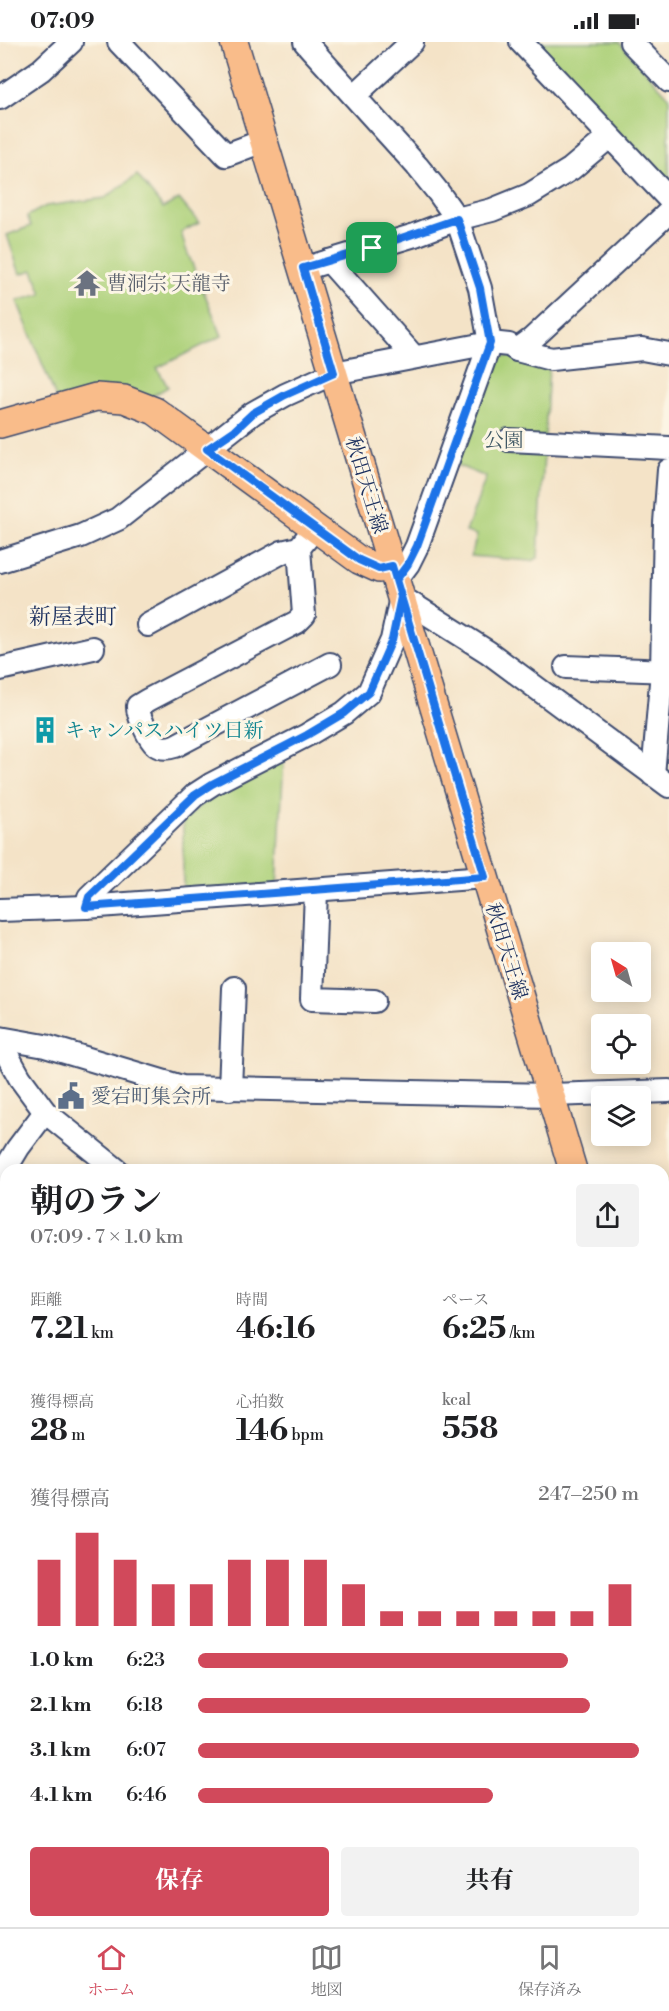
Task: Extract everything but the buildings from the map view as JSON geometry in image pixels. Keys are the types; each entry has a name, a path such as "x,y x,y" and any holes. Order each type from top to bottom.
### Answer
{"main road":[{"name":"秋田天王線","path":"234,42 263,141 316,265 334,373 571,1164"},
{"path":"0,424 96,397 124,399 154,411 207,449 307,538 379,569 396,581"}],"street":[{"path":"0,98 41,70 71,42"},
{"path":"119,42 226,155 263,141"},
{"path":"86,907 89,897 195,795 307,735 344,713 369,692 392,640 396,581 417,546 490,343 480,288 457,219 417,165 305,42"},
{"path":"354,96 412,42"},
{"path":"521,42 669,199"},
{"path":"631,42 669,81"},
{"path":"414,357 316,265 415,235 457,219 492,210 529,195 571,169 609,136"},
{"path":"517,350 532,339 669,212"},
{"path":"0,561 81,536 118,519 207,449 235,430 253,413 285,395 334,373 490,343 509,345 517,350 551,359 642,349 669,354"},
{"path":"509,440 669,448"},
{"path":"661,780 669,470"},
{"path":"148,625 307,538"},
{"path":"307,538 304,615 297,622 148,700 138,706 137,713 156,744 167,748 330,664"},
{"path":"396,581 661,780"},
{"path":"0,669 93,648"},
{"path":"566,667 665,671"},
{"path":"0,910 86,907 485,877"},
{"path":"316,891 312,999 374,1001"},
{"path":"230,1089 234,988"},
{"path":"0,1040 45,1046 183,1087 551,1095 669,1091"},
{"path":"0,1040 20,1078 45,1112 110,1164"},
{"path":"8,1164 45,1112"}],"green space":[{"path":"529,42 619,42 669,97 669,188"},
{"path":"137,175 163,208 179,199 199,223 181,232 222,336 157,368 168,387 147,399 58,403 17,301 42,294 33,270 20,274 7,235 31,226 27,216 46,206 105,198"},
{"name":"公園","path":"494,356 509,356 549,367 538,558 531,561 471,556 477,535 466,532 486,477 454,464"},
{"path":"284,757 277,887 183,895 183,822 214,792"}],"place":[{"name":"曹洞宗 天龍寺","path":"87,283"},
{"name":"キャンパスハイツ日新","path":"45,730"},
{"name":"愛宕町集会所","path":"71,1096"}],"district":[{"name":"新屋表町","path":"73,616"}],"route":[{"path":"372,248 303,268 334,373 285,395 253,413 235,430 207,449 359,560 379,569 392,566 401,597 392,640 369,692 344,713 307,735 195,795 89,897 86,907 485,877 396,580 408,564 417,546 490,343 480,288 457,219 372,248"}]}
